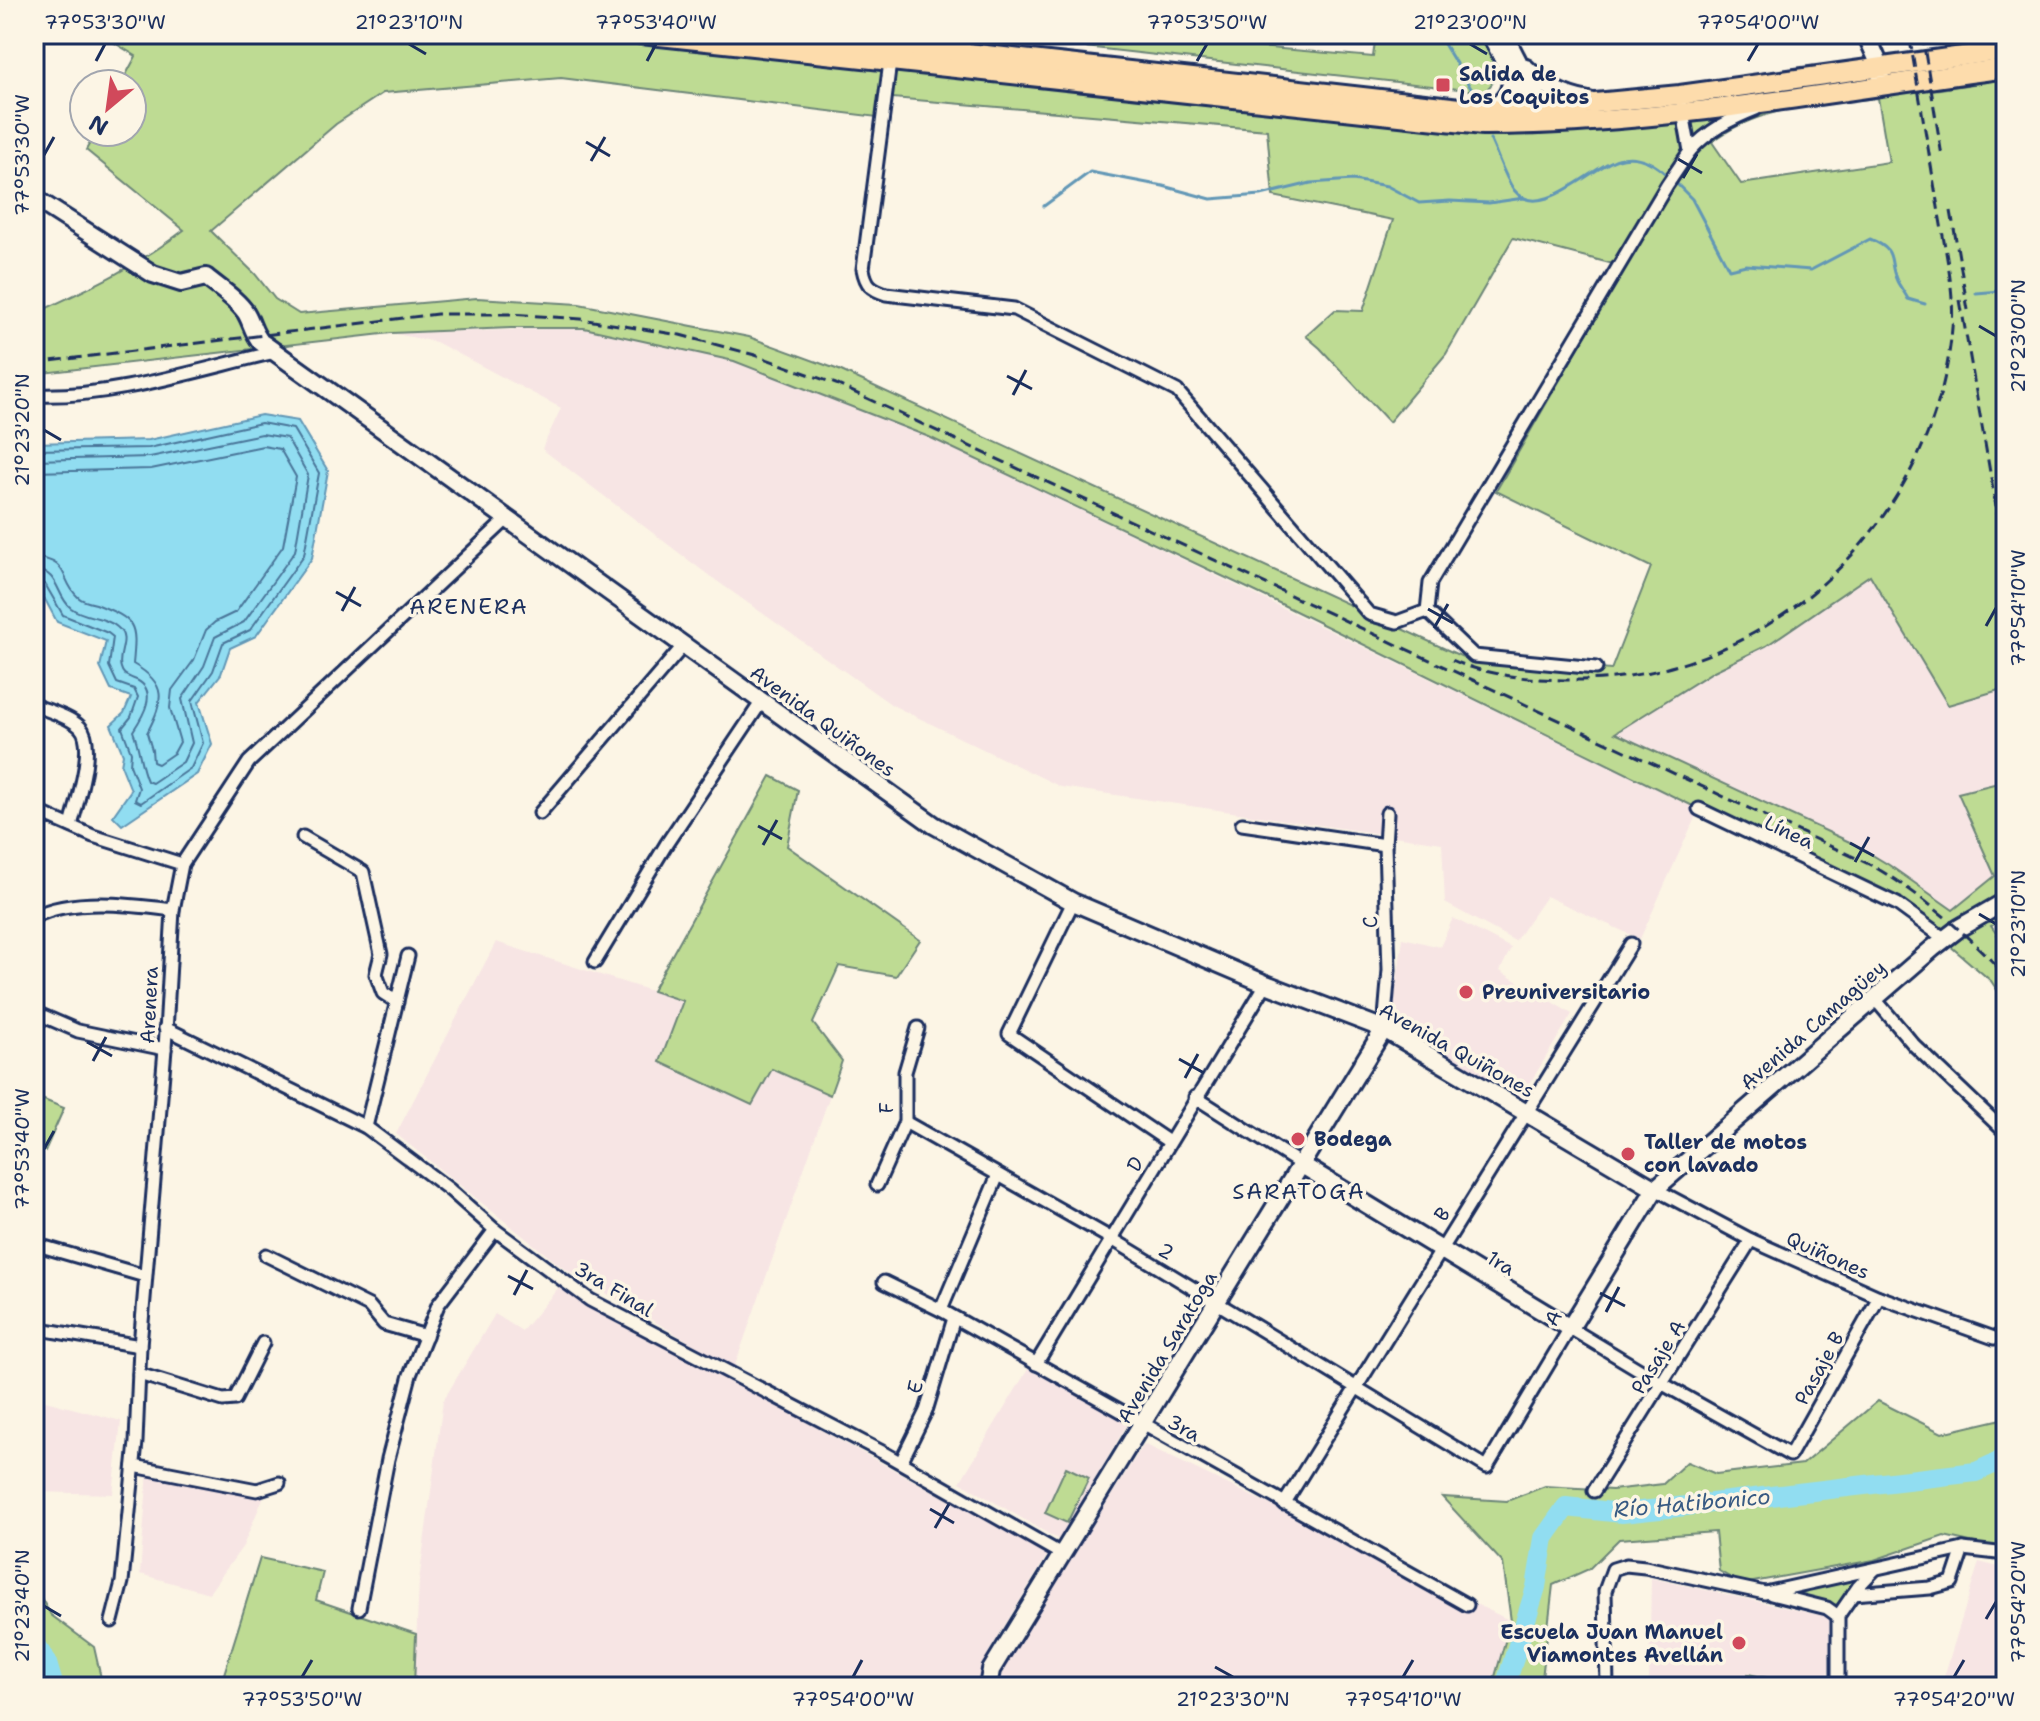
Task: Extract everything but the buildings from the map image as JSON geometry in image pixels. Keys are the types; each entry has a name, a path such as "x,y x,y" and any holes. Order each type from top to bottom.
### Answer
{"main road":[{"path":"641,34 1429,121 1540,117 1881,78 2006,68"},
{"path":"800,34 1540,117 1600,103"},
{"path":"1490,34 1516,67 1570,97 1600,103 1787,98 2006,50"},
{"path":"1504,34 1540,117"},
{"path":"1866,34 1881,78"},
{"path":"1490,109 1508,96 1516,67"},
{"name":"Avenida Quiñones","path":"34,198 153,274 181,283 206,277 243,308 252,323 254,335 275,352 934,825 1073,902 1266,984 1384,1029 1655,1189"},
{"name":"Avenida Camagüey","path":"1655,1189 1695,1151 1945,939 2006,901"},
{"name":"Avenida Saratoga","path":"988,1687 991,1670 1384,1029"},
{"name":"1ra","path":"1302,1165 1570,1328"},
{"name":"A","path":"1570,1328 1655,1189"}],"street":[{"path":"890,62 863,269 865,283 886,294 1014,309 1177,391 1369,614 1397,622 1427,611"},
{"path":"1427,611 1430,583 1680,165 1701,139 1728,121 1787,98"},
{"path":"1681,103 1690,151"},
{"path":"34,395 61,397 109,390 275,352"},
{"name":"Arenera","path":"112,1621 122,1582 134,1466 140,1346 165,1049 173,910 182,864 249,762 506,520"},
{"path":"1427,611 1474,656 1596,668"},
{"path":"540,813 683,646"},
{"path":"595,962 667,843 762,701"},
{"path":"34,705 73,722 82,729 86,738 84,773 71,826"},
{"name":"Línea","path":"1699,809 1897,904 1945,939"},
{"path":"34,810 93,836 182,864"},
{"name":"C","path":"1384,1029 1389,970 1385,845 1387,813"},
{"path":"1242,824 1385,845"},
{"path":"303,837 363,872 381,954 376,974 383,993 397,1002"},
{"path":"1073,902 1009,1034 1169,1142"},
{"path":"34,917 49,909 77,905 173,910"},
{"name":"B","path":"1284,1504 1631,944"},
{"path":"366,1127 408,956"},
{"name":"D","path":"1036,1364 1266,984"},
{"path":"1875,999 1914,1045 2001,1128"},
{"path":"34,1012 78,1031 165,1049"},
{"name":"3ra Final","path":"165,1028 366,1127 450,1190 495,1230 590,1300 901,1462 1063,1555"},
{"name":"F","path":"877,1185 905,1122 905,1072 918,1028"},
{"name":"1ra","path":"1195,1097 1302,1165"},
{"name":"2","path":"905,1122 1112,1239 1487,1467"},
{"path":"941,1310 998,1175"},
{"name":"Quiñones","path":"1655,1189 1751,1240 1879,1297 1994,1338"},
{"path":"359,1608 388,1459 410,1375 438,1305 495,1230"},
{"name":"Pasaje A","path":"1594,1491 1751,1240"},
{"path":"34,1244 145,1276"},
{"path":"266,1255 369,1306 384,1324 426,1336"},
{"name":"3ra","path":"884,1282 941,1310 1467,1605"},
{"name":"Pasaje B","path":"1790,1455 1879,1297"},
{"name":"E","path":"901,1462 926,1411 954,1318"},
{"path":"34,1328 140,1346"},
{"name":"1ra","path":"1570,1328 1790,1455"},
{"name":"A","path":"1487,1467 1570,1328"},
{"path":"139,1374 223,1400 235,1399 263,1343"},
{"path":"134,1466 257,1490 279,1483"},
{"path":"1853,1594 1930,1588 1952,1582 1963,1549"},
{"path":"1765,1593 1963,1549 2006,1554"},
{"path":"1607,1687 1605,1591 1613,1569 1626,1565 1765,1593 1827,1608 1838,1616"},
{"path":"1838,1687 1838,1616 1875,1569"}],"shaded area":[{"path":"1901,34 1986,34 1906,46"},
{"path":"584,328 734,361 929,437 1699,809 1640,939 1546,896 1515,941 1445,903 1442,843 1061,787 892,705 707,574 542,449 561,408 436,342 391,333"},
{"path":"1870,575 1948,705 2006,688 2006,781 1958,794 1996,876 1953,910 1854,844 1615,733 1714,671 1766,646"},
{"name":"Preuniversitario","path":"1453,918 1511,948 1500,971 1572,1014 1521,1098 1391,1023 1403,938 1440,947"},
{"path":"496,942 683,1001 752,1104 772,1069 830,1095 734,1368 563,1268 396,1134"},
{"path":"559,1287 1048,1554 987,1655 978,1685 414,1687 419,1581 443,1401 495,1314 522,1331"},
{"path":"1028,1369 1128,1423 1059,1540 960,1482"},
{"path":"34,1398 121,1421 113,1494 34,1492"},
{"path":"1144,1444 1511,1621 1492,1687 996,1687 1013,1650"},
{"path":"148,1470 264,1496 243,1546 209,1593 140,1574"},
{"path":"1979,1562 2006,1569 2006,1687 1941,1687"},
{"name":"Escuela Juan Manuel Viamontes Avellán","path":"1651,1578 1829,1617 1829,1669 1825,1687 1649,1687"}],"green space":[{"path":"100,34 543,34 1502,136 1940,89 2006,79 2006,688 1948,705 1870,575 1766,646 1714,671 1615,733 1854,844 1953,910 1995,876 1958,793 2006,781 2006,918 1991,926 2006,947 2006,1003 1991,981 1900,903 929,437 734,361 584,328 511,328 391,333 34,374 34,314 129,266 184,230 86,150 148,148 148,68 130,68 136,56","holes":["561,78 877,117 881,97 1267,130 1273,196 1393,220 1363,311 1335,310 1306,336 1389,422 1446,354 1513,238 1625,267 1496,491 1651,567 1611,670 1465,658 839,370 749,337 579,304 477,298 299,314 275,299 255,274 211,231 336,124 383,93","1878,98 1889,162 1741,184 1712,142 1750,120 1770,114 1812,105"]},
{"path":"970,34 1218,34 1225,44 1373,57 1376,34 1480,34 1493,58 1495,80 1485,92"},
{"path":"771,776 798,790 787,846 920,940 896,976 839,966 813,1023 842,1061 830,1095 772,1069 752,1105 660,1062 683,1001 652,991"},
{"path":"34,1096 64,1108 45,1151 34,1146"},
{"path":"1878,1401 1942,1433 2006,1418 2006,1550 1944,1536 1874,1560 1742,1584 1719,1571 1715,1532 1619,1539 1589,1569 1553,1585 1541,1687 1492,1687 1511,1621 1503,1563 1442,1497 1507,1501 1545,1486 1612,1490 1663,1484 1687,1462 1716,1474 1803,1464"},
{"path":"1066,1467 1089,1478 1067,1523 1045,1513"},
{"path":"260,1558 323,1572 316,1600 416,1634 414,1687 220,1687"},
{"path":"1860,1578 1837,1605 1790,1594"},
{"path":"34,1586 51,1615 94,1647 103,1687 34,1687"},
{"path":"1748,1674 1812,1687 1744,1687"}],"water":[{"path":"261,415 298,421 328,471 312,558 256,636 230,648 221,674 199,702 212,744 197,774 122,825 113,816 131,790 121,765 123,754 111,725 124,713 131,697 111,690 100,667 106,641 57,622 39,588 34,588 34,443 149,440"}],"waterway":[{"path":"1438,34 1472,90"},
{"path":"1490,139 1510,184 1525,198 1538,200 1551,197 1607,164 1625,157 1645,160 1667,175"},
{"path":"1044,206 1090,172 1211,199 1261,195 1311,183 1353,180 1387,186 1419,203 1489,203 1524,198"},
{"path":"1673,180 1692,199 1729,269 1746,265 1811,270 1870,239 1889,252 1897,281 1908,299 1925,304"},
{"path":"1976,293 2001,291 2006,302"},
{"name":"Río Hatibonico","path":"1505,1687 1536,1587 1544,1538 1566,1507 1622,1513 1669,1508 1976,1472 2006,1458"},
{"path":"34,1644 46,1660 54,1687"}],"railway":[{"path":"1452,660 1513,676 1577,680 1648,672 1716,652 1777,619 1832,576 1878,523 1914,464 1939,398 1952,328 1949,270 1909,34"},
{"path":"1922,34 1942,156"},
{"path":"1951,211 1968,310"},
{"path":"1960,300 2006,564"},
{"path":"34,363 437,314 510,314 581,319 680,335 755,355 836,384 1873,866 1944,916 2006,976"}],"place":[{"name":"Salida de Los Coquitos","path":"1443,85"},
{"name":"Preuniversitario","path":"1466,992"},
{"name":"Bodega","path":"1298,1139"},
{"name":"Taller de motos con lavado","path":"1628,1154"},
{"name":"Escuela Juan Manuel Viamontes Avellán","path":"1739,1643"}],"district":[{"name":"ARENERA","path":"469,606"},
{"name":"SARATOGA","path":"1299,1191"}]}
